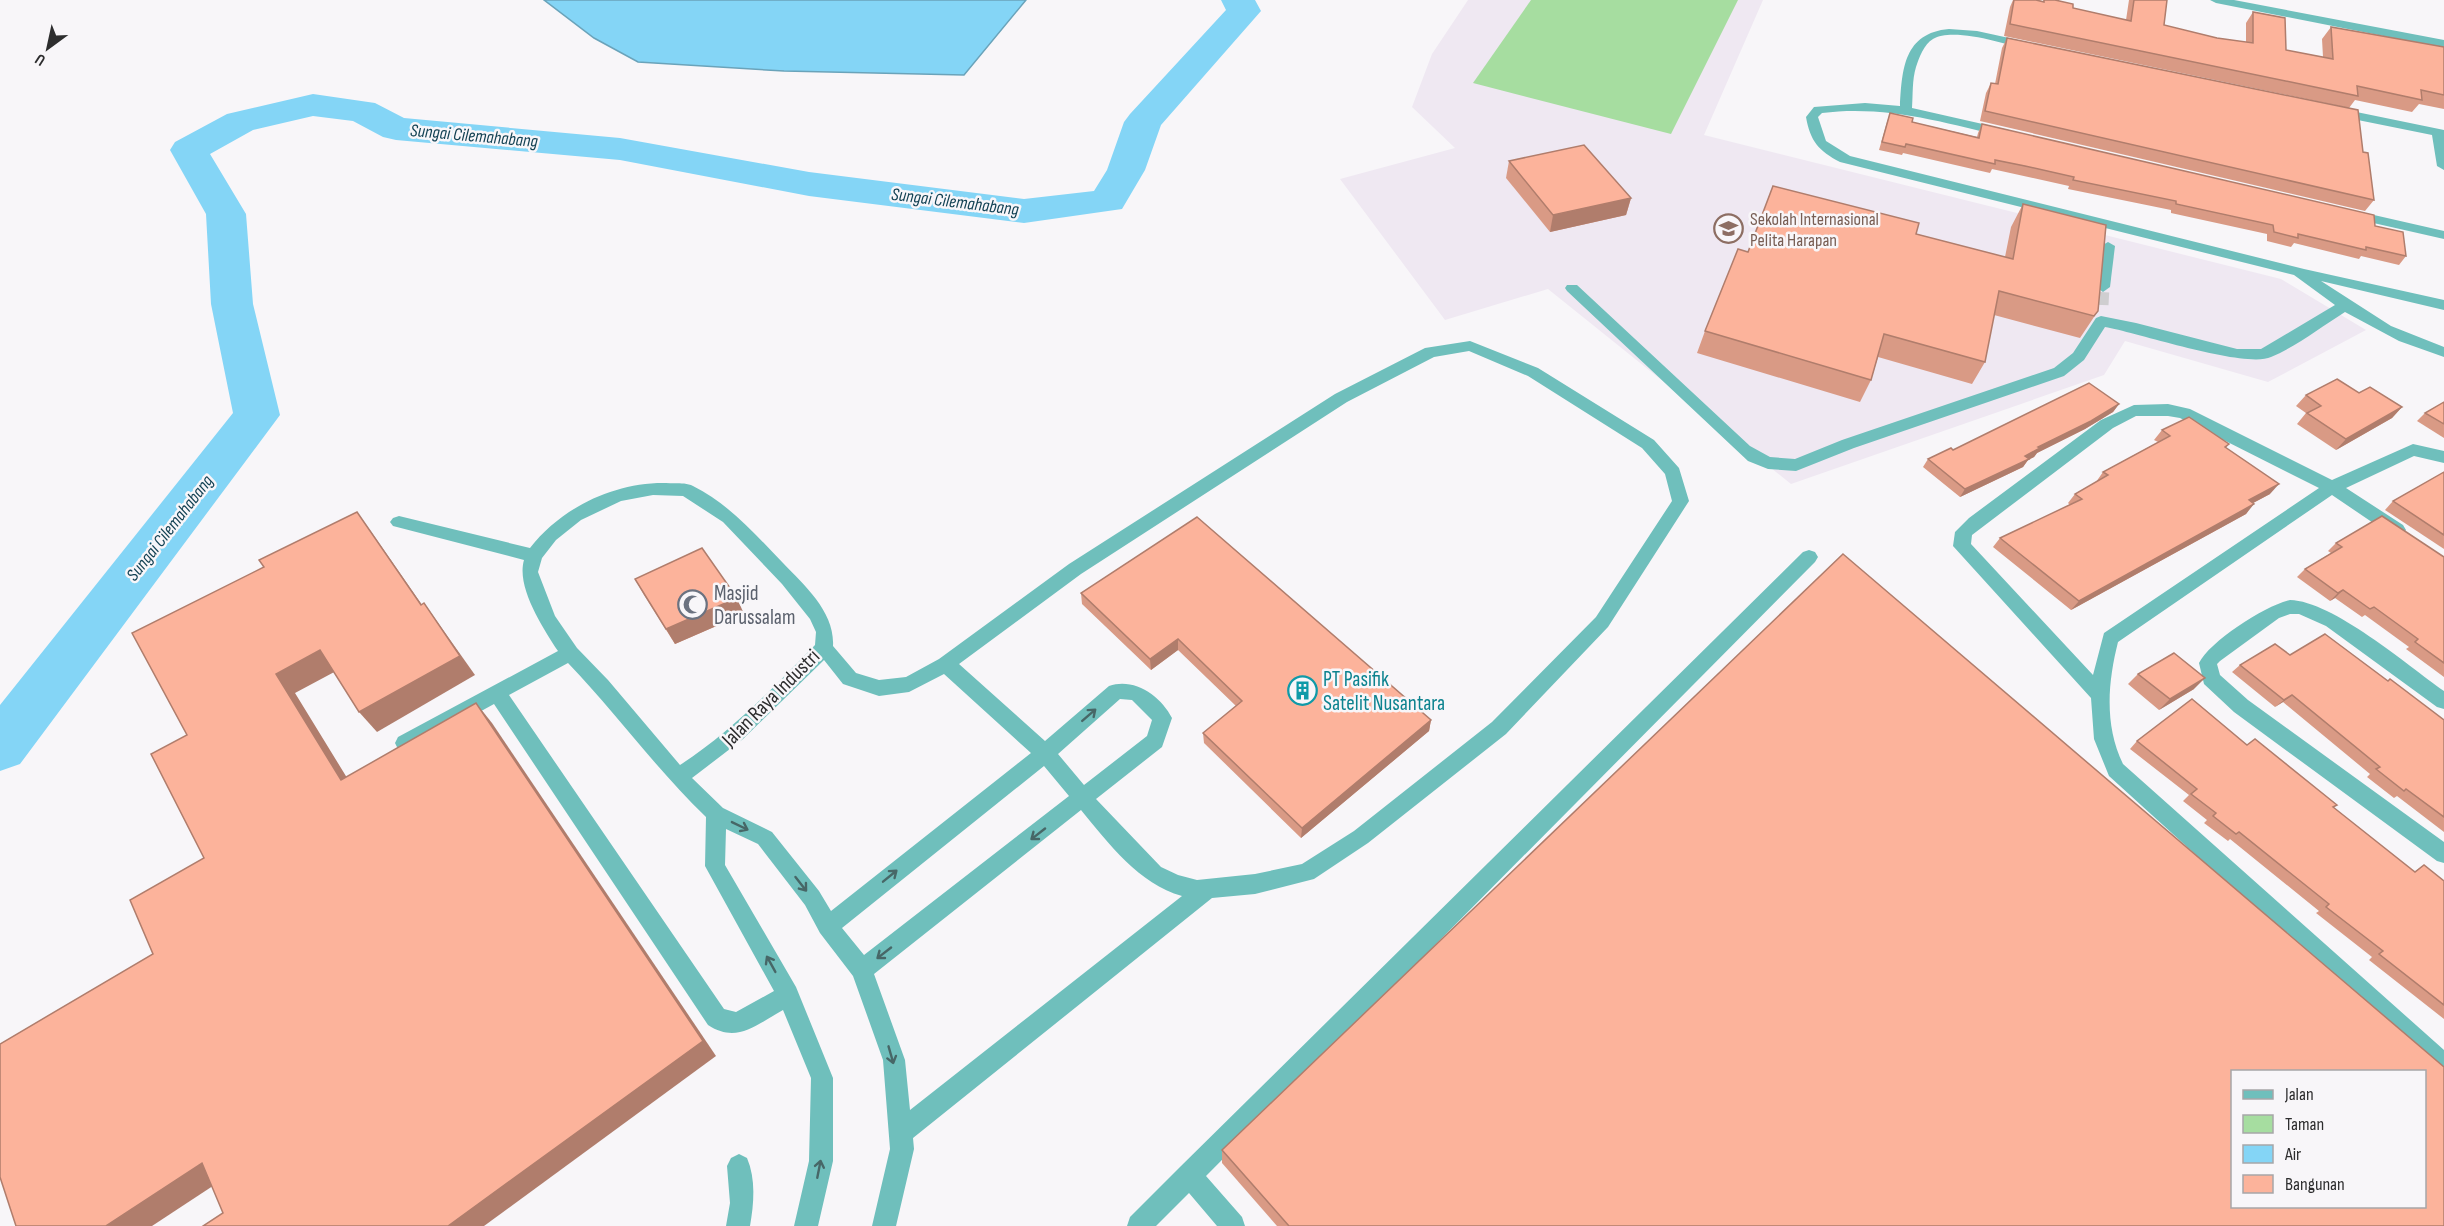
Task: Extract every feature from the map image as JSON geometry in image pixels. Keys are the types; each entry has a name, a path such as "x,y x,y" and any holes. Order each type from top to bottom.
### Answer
{"street":[{"path":"2216,0 2444,44"},
{"path":"1906,110 1910,67 1920,46 1928,37 1944,33 1962,33 2045,50"},
{"path":"2020,137 1906,110 1862,105 1818,110 1812,117 1814,130 1822,148 1845,159 2444,306"},
{"path":"2322,109 2441,134 2444,166"},
{"path":"2341,211 2444,235"},
{"path":"2103,287 2108,246"},
{"path":"2299,272 2344,306 2416,344 2444,352"},
{"path":"1572,288 1744,450 1754,458 1782,466 1796,465 1848,444 2059,372 2074,364 2086,350 2101,321 2102,305"},
{"path":"2101,321 2195,343 2234,355 2252,357 2265,354 2344,306"},
{"path":"824,648 850,679 879,688 909,684 946,664 1075,569 1341,398 1430,352 1470,346 1533,372 1648,444 1673,472 1682,501 1602,622 1499,728 1361,837 1307,872 1255,884 1197,890 1174,884 1154,874 1109,830 1045,753 946,664"},
{"path":"2102,698 1962,546 1964,532 2107,424 2134,411 2168,410 2184,413 2332,487 2407,537"},
{"path":"2444,457 2413,450 2332,487 2110,639 2102,677 2101,729 2106,753 2116,770 2444,1065"},
{"name":"Jalan Raya Industri","path":"534,556 550,535 575,516 617,496 653,489 686,490 729,518 788,579 818,615 825,632 824,648 762,712 712,755 678,777"},
{"path":"399,522 534,556 530,572 534,589 546,619 570,652 678,777 716,814 765,838 812,898 828,926 862,970 894,1060 902,1149 884,1226"},
{"path":"1139,1226 1809,557"},
{"path":"2444,701 2332,621 2312,609 2300,606 2274,610 2213,656 2208,663 2211,679 2241,705 2444,854"},
{"path":"405,743 570,652"},
{"path":"828,926 1045,753 1116,691 1137,693 1162,718 1155,741 862,970"},
{"path":"497,693 716,1017 725,1023 738,1023 788,995"},
{"path":"716,814 715,866 788,995 822,1078 821,1161 806,1226"},
{"path":"900,1132 1208,889"},
{"path":"738,1226 742,1203 739,1166"},
{"path":"1189,1174 1233,1226"}],"shaded area":[{"name":"Sekolah Internasional Pelita Harapan","path":"1468,0 1763,0 1704,135 2281,279 2366,330 2268,382 2125,341 2104,375 1791,484 1548,289 1445,320 1340,179 1455,148 1412,107 1432,54"}],"green space":[{"path":"1531,0 1738,0 1671,134 1473,83"}],"water":[{"path":"544,0 1026,0 964,75 784,71 638,62 594,38"}],"building":[{"path":"2014,0 2044,2 2044,0 2055,0 2073,4 2073,8 2131,21 2134,0 2167,0 2164,25 2217,38 2253,43 2253,12 2285,18 2286,50 2333,59 2331,27 2444,47 2444,95 2421,90 2422,100 2357,86 2358,96 2010,24"},
{"path":"2007,38 2358,110 2363,152 2368,153 2374,200 1985,111 1991,83 1998,84"},
{"path":"1890,113 1913,118 1912,122 1979,138 1982,124 2374,215 2375,226 2403,232 2406,256 2366,247 2366,250 2298,234 2298,238 2274,232 2273,225 2176,204 2176,201 2073,180 2074,177 2025,166 1995,160 1995,164 1906,144 1905,147 1882,142"},
{"path":"1584,145 1631,198 1553,215 1509,161"},
{"path":"1773,186 1919,223 1916,234 2013,259 2023,204 2106,225 2098,311 2094,316 1999,291 1985,362 1884,334 1871,380 1705,331 1738,249 1748,252"},
{"path":"2337,379 2359,393 2370,387 2402,407 2346,439 2307,413 2321,406 2306,395"},
{"path":"2089,383 2119,404 2091,421 2038,447 2040,448 2025,456 2029,459 1965,489 1928,459 1951,448 1953,450"},
{"path":"2444,402 2444,424 2425,413"},
{"path":"2189,417 2229,444 2225,447 2279,484 2249,500 2254,504 2079,601 2000,538 2082,499 2075,494 2108,475 2103,472 2170,436 2162,430"},
{"path":"2444,472 2444,535 2393,501"},
{"path":"357,512 421,605 424,603 460,656 359,712 320,650 276,674 341,780 476,703 703,1041 448,1226 203,1226 223,1213 202,1163 106,1226 16,1226 0,1177 0,1044 153,954 130,900 204,858 151,754 187,735 132,633 264,567 259,560"},
{"path":"2382,516 2444,557 2444,663 2415,642 2418,639 2374,607 2370,609 2343,590 2338,593 2305,569 2342,547 2336,543"},
{"name":"PT Pasifik Satelit Nusantara","path":"1197,517 1431,720 1302,828 1203,733 1242,701 1178,639 1150,659 1081,593"},
{"name":"Masjid Darussalam","path":"702,548 737,598 666,629 635,579"},
{"path":"1843,554 2444,1067 2444,1226 1289,1226 1222,1150"},
{"path":"2325,634 2444,720 2444,817 2406,789 2404,791 2376,769 2380,767 2292,695 2284,700 2240,665 2275,644 2290,655"},
{"path":"2174,653 2205,678 2170,699 2138,674"},
{"path":"2192,699 2247,745 2255,739 2337,805 2333,807 2415,872 2424,865 2444,881 2444,1005 2379,954 2383,951 2326,907 2329,904 2239,832 2236,834 2213,816 2216,813 2191,794 2197,789 2137,741"}],"waterway":[{"name":"Sungai Cilemahabang","path":"0,747 257,415 232,304 226,214 189,150 240,122 313,105 362,111 396,129 620,149 809,184 1024,211 1108,201 1126,170 1143,122 1244,11 1238,0"}],"tunnel":[{"path":"2102,305 2103,287"}],"place":[{"name":"Sekolah Internasional Pelita Harapan","path":"1729,229"},
{"name":"Masjid Darussalam","path":"693,605"},
{"name":"PT Pasifik Satelit Nusantara","path":"1302,691"}]}
